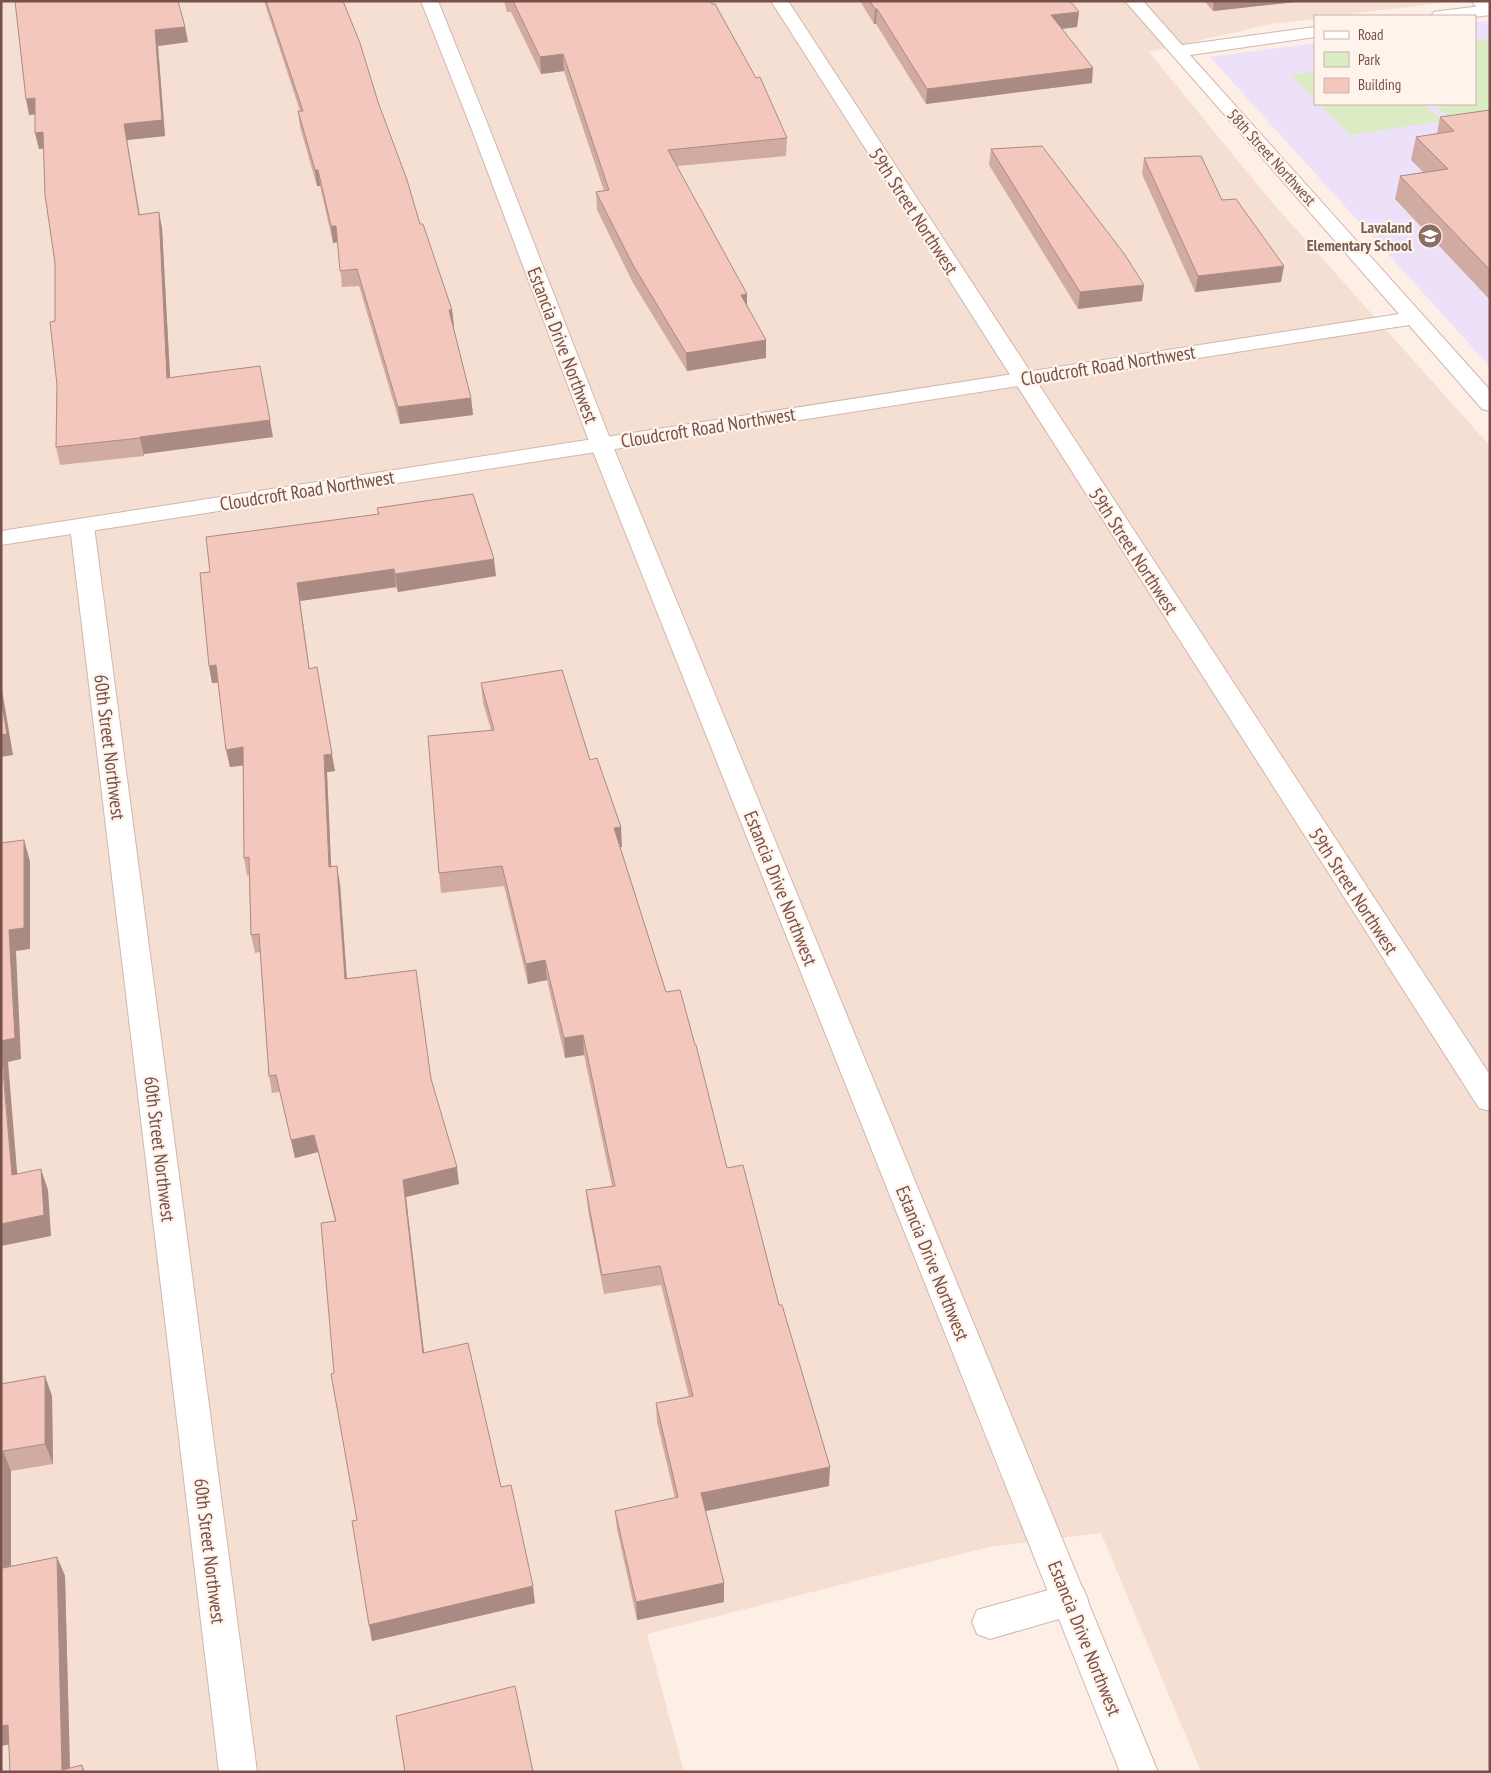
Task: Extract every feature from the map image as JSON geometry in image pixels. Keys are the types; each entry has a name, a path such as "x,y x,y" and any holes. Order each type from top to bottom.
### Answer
{"street":[{"name":"Estancia Drive Northwest","path":"429,1 479,125 601,444 1139,1772"},
{"name":"59th Street Northwest","path":"779,1 1490,1100"},
{"name":"58th Street Northwest","path":"1133,1 1490,404"},
{"path":"1445,15 1486,7"},
{"path":"1178,51 1314,32"},
{"name":"Cloudcroft Road Northwest","path":"1,538 1414,318"},
{"name":"60th Street Northwest","path":"82,526 238,1772"},
{"path":"990,1622 1070,1600"}],"shaded area":[{"path":"1,1 1456,1 1341,15 1314,15 1314,19 1271,24 1149,52 1270,200 1490,446 1490,1772 1201,1772 1101,1533 989,1547 647,1634 684,1772 1,1772"},
{"name":"Lavaland Elementary School","path":"1490,21 1490,367 1210,57 1314,43 1314,105 1476,105 1476,22"}],"green space":[{"path":"1487,39 1490,41 1490,114 1451,119 1436,105 1476,105 1476,40"},
{"path":"1314,72 1314,99 1291,75"},
{"path":"1320,105 1425,105 1442,121 1350,135"}],"building":[{"path":"15,1 178,1 185,27 155,30 162,120 124,124 139,215 159,212 167,378 260,366 270,420 140,438 56,447 57,385 50,322 55,321 55,263 45,195 43,132 35,133 35,98 26,99"},
{"path":"266,1 343,1 360,43 378,102 407,180 420,224 423,224 452,310 449,310 471,398 398,407 357,269 340,271 336,226 331,226 318,170 315,170 298,111 303,111"},
{"path":"513,1 710,1 712,4 715,4 756,78 760,77 787,138 668,150 747,294 741,295 766,340 686,353 633,265 596,192 609,190 563,54 540,57"},
{"path":"870,1 1070,1 1079,12 1051,15 1093,68 927,89 877,9 875,9"},
{"path":"1490,110 1490,270 1400,176 1448,169 1416,137 1454,131 1440,117"},
{"path":"1042,146 1125,255 1144,285 1080,292 991,149"},
{"path":"1201,156 1222,200 1236,199 1284,266 1198,276 1144,158"},
{"path":"473,494 494,559 395,574 394,569 297,583 309,669 317,667 332,754 324,755 329,867 337,866 345,979 416,970 431,1079 457,1167 403,1180 423,1353 468,1343 501,1487 511,1485 533,1586 369,1625 352,1521 357,1520 331,1374 334,1373 321,1223 336,1221 314,1135 291,1140 276,1075 269,1076 259,934 251,935 249,857 244,858 243,747 226,750 216,665 209,666 200,573 210,572 206,537 379,514 377,508"},
{"path":"562,670 590,760 597,758 621,827 614,828 666,992 680,990 727,1168 743,1165 779,1305 782,1305 830,1467 701,1493 724,1583 636,1602 615,1511 678,1497 656,1403 693,1396 660,1266 602,1275 586,1190 615,1186 583,1035 564,1038 545,960 526,964 502,866 439,873 428,736 494,730 481,683"},
{"path":"1,699 7,734 1,735"},
{"path":"24,840 24,928 9,930 15,1038 1,1041 1,843"},
{"path":"1,1048 12,1175 41,1169 44,1215 1,1224"},
{"path":"45,1376 45,1444 3,1451 3,1568 57,1557 62,1770 82,1765 83,1772 10,1772 8,1725 1,1726 1,1384"},
{"path":"515,1686 533,1772 405,1772 396,1716"}],"place":[{"name":"Lavaland Elementary School","path":"1430,236"}]}
